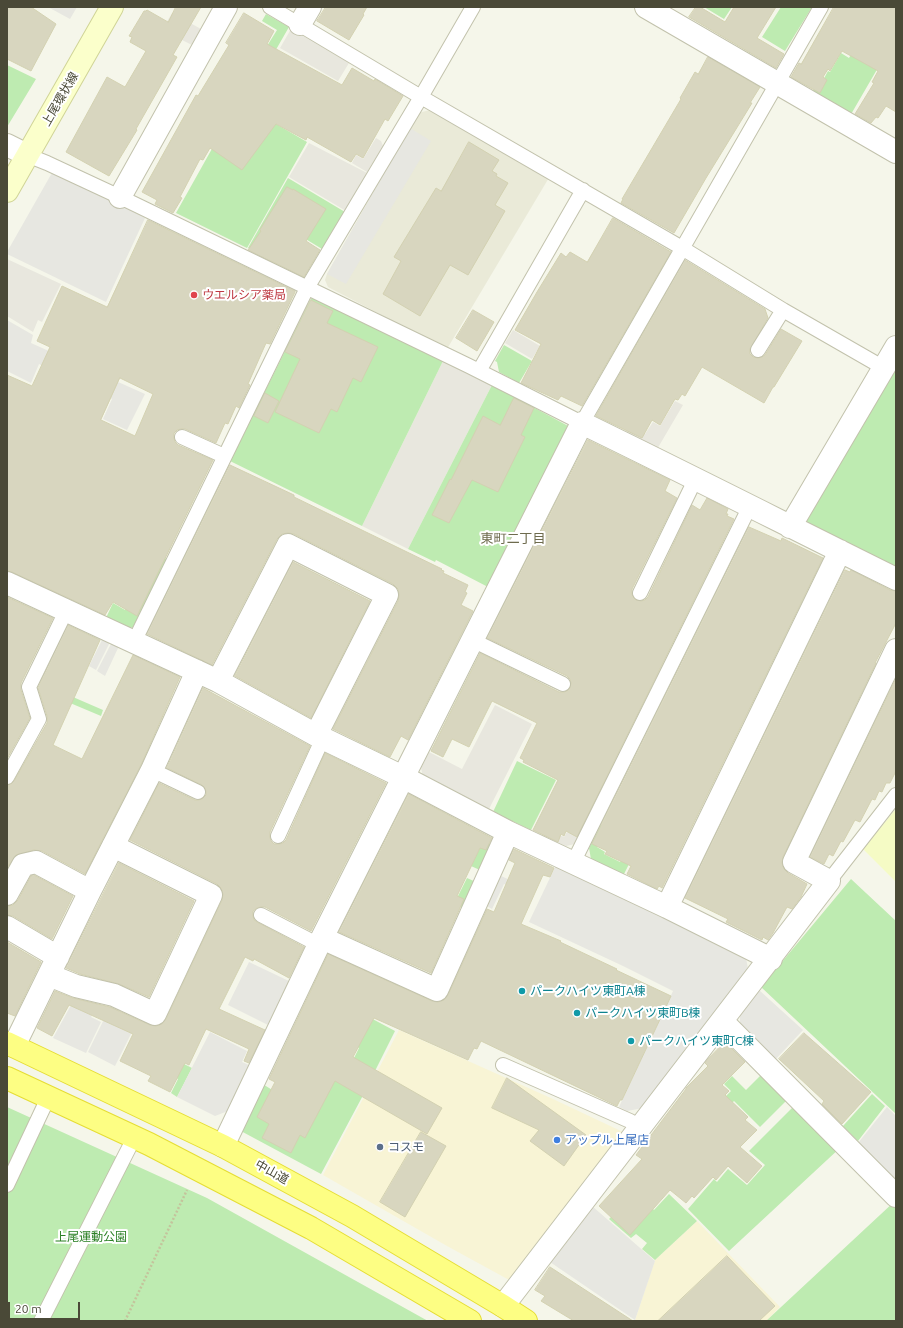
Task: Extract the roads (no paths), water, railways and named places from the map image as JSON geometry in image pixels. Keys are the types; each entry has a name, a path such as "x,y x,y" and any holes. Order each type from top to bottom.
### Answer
{"highway":[{"name":"中山道","path":"11,1044 223,1146 352,1216 526,1321"},
{"path":"7,1078 134,1138 311,1228 470,1321"}],"main road":[{"name":"上尾環状線","path":"7,191 112,7"}],"street":[{"path":"120,197 226,7"},
{"path":"646,7 896,152"},
{"path":"7,145 27,156"},
{"path":"790,527 896,347"},
{"path":"223,1146 321,941 582,423 696,478 790,527 896,579"},
{"path":"218,681 288,545 387,596 320,736"},
{"path":"667,907 840,552"},
{"path":"7,583 218,681 320,736 403,777 508,832 667,907 771,959"},
{"path":"503,1306 771,959 829,881 794,862 896,650"},
{"path":"11,1044 53,966 152,770 197,671"},
{"path":"321,941 437,990 508,832"},
{"path":"7,927 76,986 114,995 155,1014 211,895 113,846"},
{"path":"7,894 23,865 36,862 90,891"},
{"path":"722,1021 896,1196"}],"lane":[{"path":"270,7 305,15 421,97 583,190 682,248 782,310 884,368"},
{"path":"134,642 307,288 473,7"},
{"path":"27,156 47,163 120,197 479,371 582,423 821,7"},
{"path":"479,371 583,190"},
{"path":"758,350 782,310"},
{"path":"182,437 224,456"},
{"path":"640,593 696,478"},
{"path":"573,863 750,506"},
{"path":"7,777 39,719 29,687 66,611"},
{"path":"472,640 563,684"},
{"path":"278,836 320,736"},
{"path":"152,770 198,792"},
{"path":"829,881 896,795"},
{"path":"261,915 321,941"},
{"path":"503,1065 630,1121 641,1128"},
{"path":"7,1185 48,1098"},
{"path":"41,1321 134,1138"}],"place":[{"name":"ウエルシア薬局","path":"194,295"},
{"name":"パークハイツ東町A棟","path":"522,991"},
{"name":"パークハイツ東町B棟","path":"577,1013"},
{"name":"パークハイツ東町C棟","path":"631,1041"},
{"name":"アップル上尾店","path":"557,1140"},
{"name":"コスモ","path":"380,1147"}],"district":[{"name":"東町二丁目","path":"513,539"}],"park label":[{"name":"上尾運動公園","path":"91,1237"}]}
